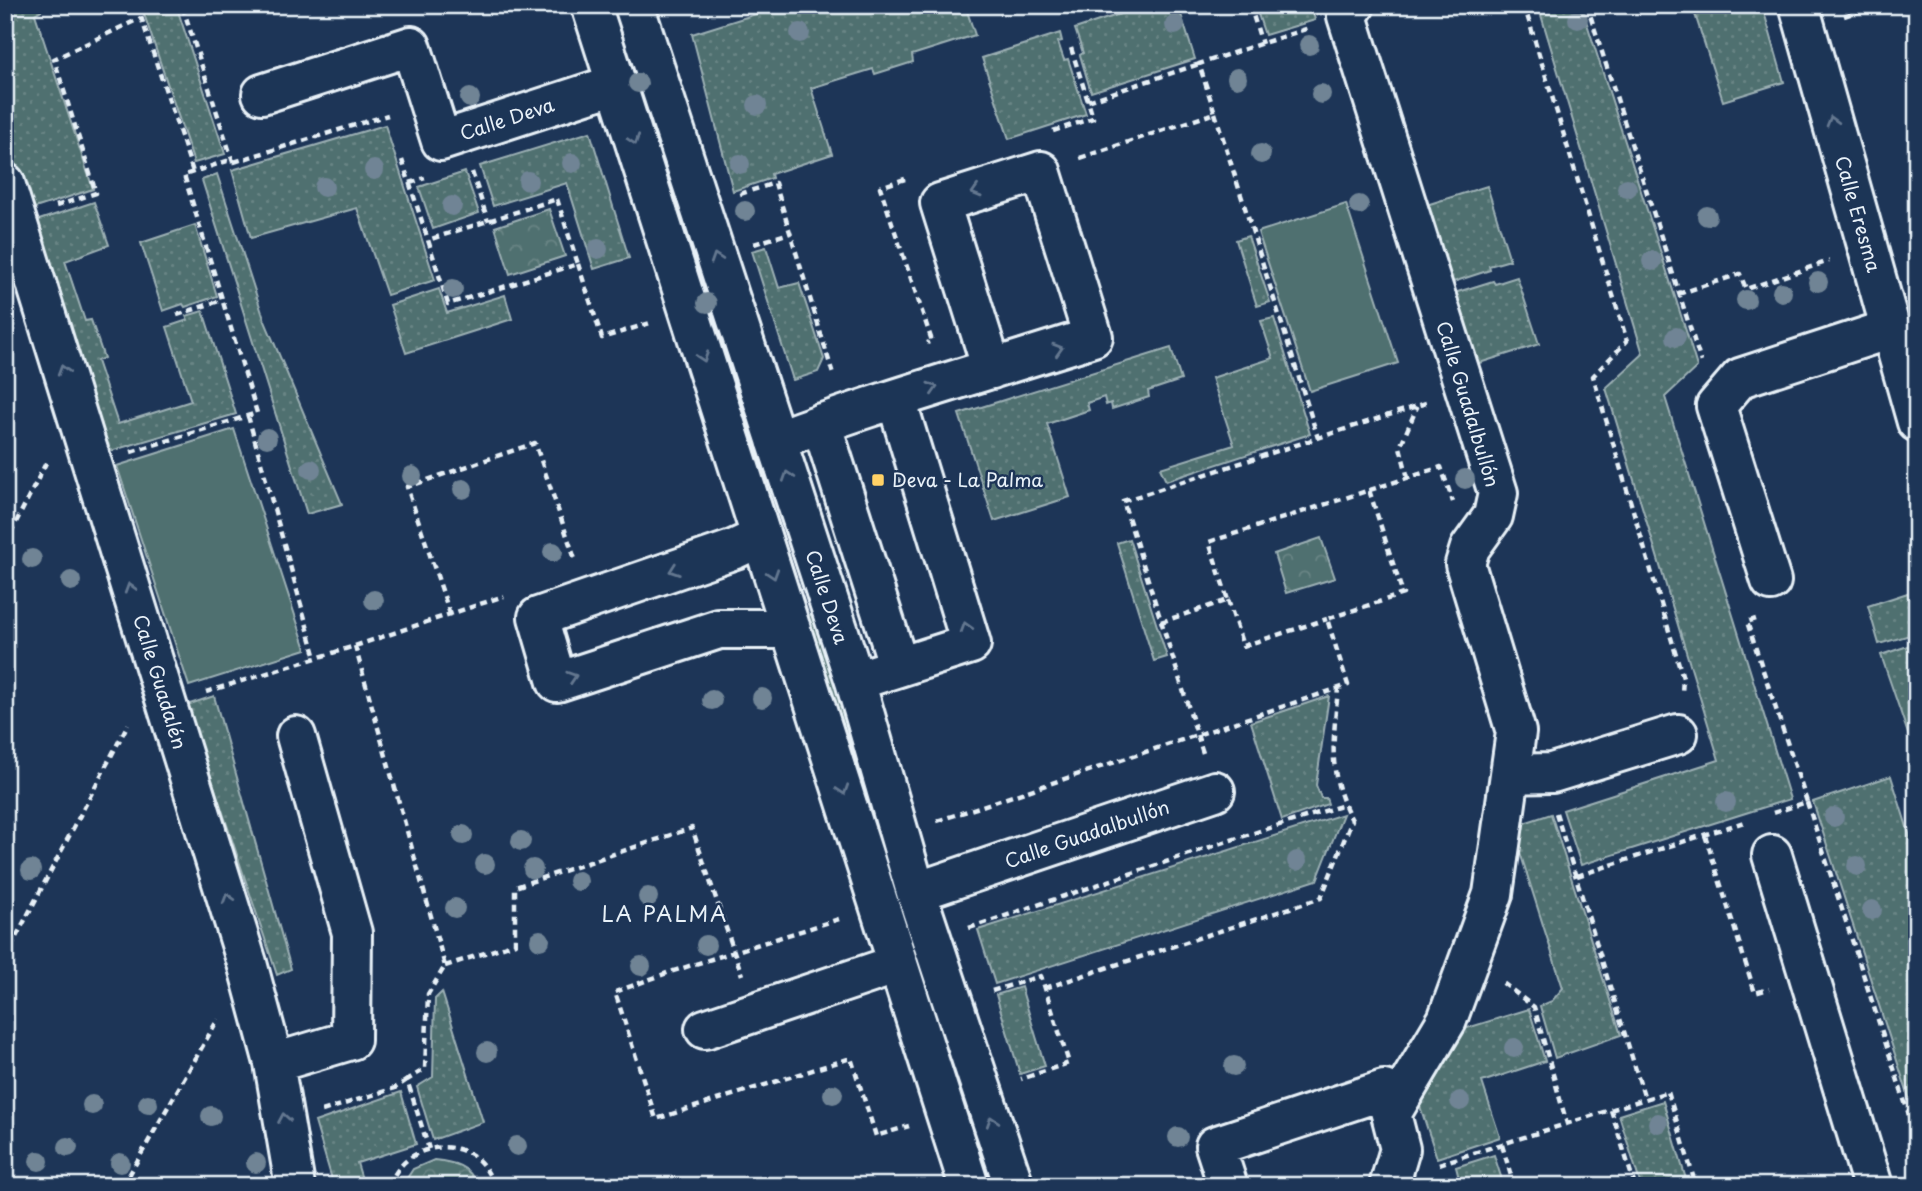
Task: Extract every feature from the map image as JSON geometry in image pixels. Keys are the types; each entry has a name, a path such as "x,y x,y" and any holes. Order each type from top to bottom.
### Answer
{"street":[{"path":"591,5 969,1186"},
{"name":"Calle Guadalbullón","path":"1355,5 1347,16 1497,493 1493,516 1470,548 1465,564 1516,732 1493,894 1447,1020 1391,1114"},
{"name":"Calle Eresma","path":"1799,5 1917,422"},
{"name":"Calle Deva","path":"639,7 855,681 916,892 1014,1186"},
{"name":"Calle Deva","path":"262,94 411,46 441,141 616,84"},
{"path":"776,440 821,423 896,399 992,369 1093,337 1041,171 940,203 992,369"},
{"name":"Calle Guadalén","path":"5,183 239,936 274,1063 295,1186"},
{"path":"1771,581 1716,406 1740,378 1890,330"},
{"path":"855,681 971,644 896,399"},
{"path":"821,423 899,667"},
{"path":"761,537 735,549 538,617 557,682 719,629 792,629"},
{"path":"1510,774 1552,774 1678,734"},
{"path":"274,1063 351,1040 352,933 296,736"},
{"name":"Calle Guadalbullón","path":"916,892 1215,791"},
{"path":"1772,855 1873,1186"},
{"path":"705,1029 898,964"},
{"path":"1228,1186 1215,1146 1384,1090 1400,1149 1389,1186"}],"path":[{"path":"137,5 193,172"},
{"path":"182,5 233,162"},
{"path":"1250,5 1262,44"},
{"path":"1524,5 1627,341 1593,376 1683,678 1678,734"},
{"path":"1587,5 1716,406"},
{"path":"1845,16 1881,5"},
{"path":"1900,5 1903,14"},
{"path":"53,207 96,192 54,59 141,18"},
{"path":"1318,438 1199,64 1319,25"},
{"path":"1071,48 1088,101"},
{"path":"1041,171 1215,113"},
{"path":"125,454 257,413 184,174 227,161 233,162 388,114 392,126"},
{"path":"399,149 448,304 578,264"},
{"path":"473,173 488,221"},
{"path":"749,192 775,183 833,374"},
{"path":"428,240 557,199 602,338 643,325"},
{"path":"764,241 790,233"},
{"path":"1678,293 1740,274 1746,289 1840,257"},
{"path":"177,315 222,300"},
{"name":"Calle Guadalbullón","path":"1215,791 1123,501 1436,400"},
{"path":"1408,478 1400,447 1418,406"},
{"path":"248,416 316,658"},
{"path":"450,614 407,487 535,443 589,599"},
{"path":"5,544 48,459"},
{"path":"1369,491 1403,594 1242,646 1209,542 1441,467 1457,514"},
{"path":"1771,581 1781,611 1746,622 1913,1127"},
{"path":"218,688 355,646 515,592"},
{"path":"1161,622 1228,600"},
{"path":"945,819 1196,733 1348,685 1327,619"},
{"path":"355,646 445,966"},
{"path":"1045,988 1321,898 1352,820 1344,805 1332,764 1338,688"},
{"path":"5,958 134,713"},
{"path":"1771,814 1807,802"},
{"path":"963,930 1344,805"},
{"path":"1556,811 1645,1099"},
{"path":"1577,876 1748,821"},
{"path":"318,1113 395,1088 425,1069 428,994 445,966 515,943 515,887 692,828 755,1012"},
{"path":"848,916 615,992 656,1119 851,1058 876,1136 897,1130"},
{"path":"993,990 1041,976 1045,988 1069,1063 1022,1079"},
{"path":"1534,1007 1567,1124"},
{"path":"123,1186 220,1016"},
{"path":"407,1080 429,1149"},
{"path":"1449,1161 1668,1092 1696,1186"},
{"path":"1611,1110 1635,1186"},
{"path":"1502,1145 1514,1186"},
{"path":"390,1186 392,1178 403,1163 419,1152 436,1147 455,1149 472,1155 486,1169 495,1186"}],"green space":[{"path":"5,5 50,5 35,14 93,189 29,210 5,134"},
{"path":"141,5 176,5 225,154 194,163"},
{"path":"785,5 965,5 975,35 912,55 913,62 875,74 873,69 811,88 832,154 771,174 772,178 733,191 692,34"},
{"path":"1147,5 1178,5 1195,59 1091,92 1075,29"},
{"path":"1255,5 1311,5 1315,20 1265,35"},
{"path":"1538,5 1581,5 1687,334 1697,367 1665,397 1790,799 1581,865 1563,810 1719,760 1606,388 1643,354"},
{"path":"1692,5 1762,5 1784,82 1723,101"},
{"path":"1060,33 1062,41 1058,42 1064,60 1068,59 1086,114 1009,139 982,58"},
{"path":"385,125 435,280 387,295 357,208 251,238 232,170"},
{"path":"657,127 771,482 760,485 646,130"},
{"path":"590,132 629,258 594,269 567,183 493,206 480,166"},
{"path":"465,172 479,213 433,229 419,187"},
{"path":"217,174 264,319 342,504 307,514 202,180"},
{"path":"1487,186 1510,260 1489,266 1490,270 1444,285 1420,207"},
{"path":"94,202 109,245 65,261 85,321 91,320 104,358 97,361 118,424 191,401 167,327 188,320 186,316 203,311 236,414 107,452 33,222"},
{"path":"1346,204 1398,363 1310,391 1258,232"},
{"path":"549,209 565,256 510,274 495,227"},
{"path":"195,225 217,296 163,311 141,243"},
{"path":"1248,236 1270,302 1257,306 1236,240"},
{"path":"766,247 779,288 799,283 824,359 818,372 793,380 752,251"},
{"path":"1517,277 1539,344 1470,366 1448,295 1493,281 1495,284"},
{"path":"439,289 447,313 505,295 512,319 406,353 390,305"},
{"path":"1274,318 1310,434 1166,481 1160,468 1234,445 1212,378 1273,358 1261,321"},
{"path":"1171,348 1181,380 1148,391 1149,397 1112,409 1111,403 1106,405 1104,397 1087,403 1089,410 1047,424 1070,497 994,521 959,414"},
{"path":"234,429 306,649 189,686 117,466"},
{"path":"1321,538 1335,578 1286,593 1274,554"},
{"path":"1129,539 1167,657 1154,661 1117,543"},
{"path":"1917,590 1917,633 1879,644 1868,606"},
{"path":"807,614 814,616 880,822 868,825 803,617"},
{"path":"1917,643 1917,760 1881,655"},
{"path":"214,696 291,969 277,975 187,705"},
{"path":"1329,696 1316,785 1321,798 1326,798 1328,804 1282,820 1251,722"},
{"path":"1891,776 1917,859 1917,1108 1914,1113 1813,802"},
{"path":"1343,814 1317,880 995,984 978,930"},
{"path":"1551,814 1621,1035 1555,1058 1540,1006 1552,1001 1563,988 1512,827"},
{"path":"887,844 996,1186 983,1186 876,848"},
{"path":"1021,987 1045,1066 1020,1074 996,995"},
{"path":"442,992 483,1122 433,1140 417,1087 433,1077 435,999"},
{"path":"1529,1009 1545,1061 1482,1082 1500,1137 1437,1158 1420,1106 1467,1028"},
{"path":"401,1092 416,1144 357,1163 364,1186 334,1186 315,1122"},
{"path":"1663,1101 1688,1186 1641,1186 1619,1115"},
{"path":"1494,1155 1504,1186 1461,1186 1456,1167"},
{"path":"434,1160 466,1169 477,1186 402,1186 413,1169"}],"place":[{"name":"Deva - La Palma","path":"878,480"}],"district":[{"name":"LA PALMA","path":"665,915"}]}
